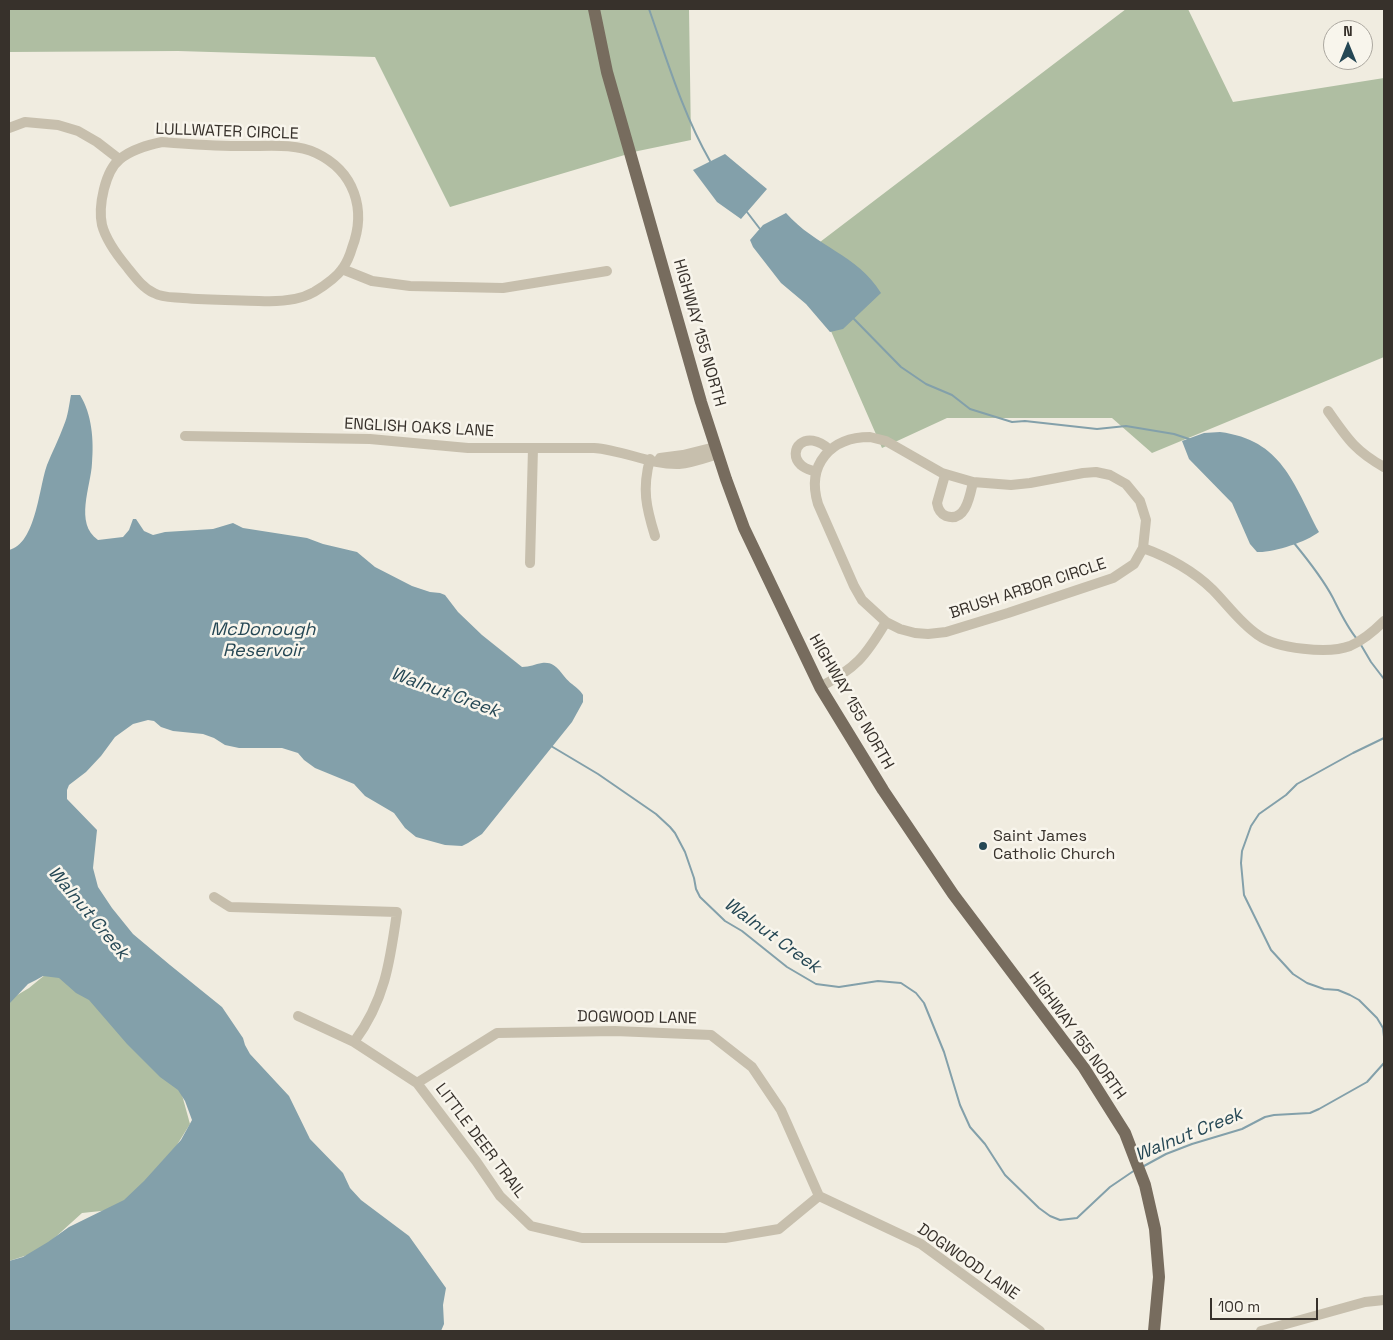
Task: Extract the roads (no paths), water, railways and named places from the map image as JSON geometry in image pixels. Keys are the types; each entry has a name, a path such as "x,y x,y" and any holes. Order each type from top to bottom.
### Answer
{"main road":[{"name":"HIGHWAY 155 NORTH","path":"592,11 607,72 701,402 734,504 751,544 820,688 883,790 953,894 1079,1062 1125,1133 1145,1185 1155,1229 1158,1259 1158,1295 1154,1331"}],"street":[{"path":"9,128 25,122 58,125 78,131 120,159"},
{"name":"LULLWATER CIRCLE","path":"162,142 308,149 318,153 335,166 346,178 354,192 359,224 348,260 342,269 313,293 287,300 206,300 163,297 153,293 140,283 108,240 102,225 102,192 108,177 120,159 146,145 162,142"},
{"path":"342,269 372,281 410,286 503,288 607,271"},
{"path":"1328,411 1355,447 1384,467"},
{"name":"ENGLISH OAKS LANE","path":"185,436 370,439 454,448 602,449 650,460 717,451"},
{"path":"830,450 823,443 814,440 803,442 798,447 796,455 804,467 816,472 822,459 830,450 842,442 856,438 875,437 886,441 946,474 973,482 1011,485 1084,473 1096,472 1110,475 1126,484 1140,501 1146,520 1143,548 1165,557 1189,571 1212,590 1253,632 1264,639 1276,644 1324,650 1342,649 1366,638 1384,621"},
{"path":"530,563 533,448"},
{"path":"650,460 645,480 645,493 648,515 654,536"},
{"name":"BRUSH ARBOR CIRCLE","path":"816,472 815,488 818,504 854,586 867,606 886,622 900,629 922,634 940,633 1113,578 1134,564 1143,548"},
{"path":"946,474 937,504 942,513 948,516 956,516 964,511 973,482"},
{"path":"820,688 844,675 858,663 886,622"},
{"path":"214,897 230,907 398,912 385,984 373,1013 354,1042"},
{"name":"LITTLE DEER TRAIL","path":"298,1016 354,1042 417,1083 500,1196 531,1226 582,1238 725,1238 778,1229 819,1196"},
{"name":"DOGWOOD LANE","path":"417,1083 497,1033 615,1031 711,1035 752,1067 762,1081 781,1110 819,1196 920,1244 1036,1330"},
{"path":"1261,1331 1365,1302 1384,1300"}],"water":[{"path":"725,154 767,189 741,219 717,202 693,170"},
{"path":"786,213 798,225 860,269 881,293 843,329 830,332 806,304 781,283 753,247 750,240 763,225"},
{"name":"McDonough Reservoir","path":"71,395 80,395 90,419 93,446 85,514 91,533 98,540 123,537 129,530 133,519 136,519 144,531 153,535 165,532 213,529 233,523 243,528 307,538 357,552 375,567 412,586 445,595 458,612 482,635 522,667 542,663 552,664 583,695 583,702 572,722 482,834 462,846 445,845 416,837 405,828 394,813 365,796 354,784 315,768 298,753 282,748 239,748 225,745 203,734 173,731 161,727 154,721 148,720 133,724 115,737 101,756 86,772 69,785 67,790 67,799 97,830 93,868 98,887 112,908 133,934 222,1007 243,1038 250,1054 289,1096 310,1139 343,1173 350,1188 361,1200 409,1236 446,1288 443,1305 444,1324 441,1331 9,1331 9,1261 23,1257 69,1227 124,1200 181,1140 192,1120 185,1101 178,1090 160,1077 127,1044 89,1000 76,993 59,978 43,976 28,984 9,1004 9,550 18,546 31,526 47,465 65,422"},
{"path":"1220,432 1241,437 1258,444 1272,454 1293,481 1319,532 1289,546 1272,551 1257,552 1250,544 1232,503 1189,459 1182,441 1204,433"}],"waterway":[{"path":"649,9 684,106 710,161"},
{"path":"747,212 760,229"},
{"path":"854,319 901,367 926,384 952,395 970,409 1012,422 1025,421 1097,429 1126,426 1174,434 1189,439"},
{"path":"1294,543 1325,584 1357,639"},
{"path":"1361,645 1384,679"},
{"name":"Walnut Creek","path":"1384,738 1297,784 1286,795 1259,814 1251,826 1242,851 1241,863 1244,895 1271,950 1293,974 1307,983 1324,989 1338,990 1359,1000 1377,1018 1383,1028 1384,1037"},
{"name":"Walnut Creek","path":"551,746 598,774 656,814 670,827 685,852 700,897 725,921 742,931 787,967 816,984 839,987 878,981 901,983 916,993 924,1003 944,1052 960,1105 970,1127 985,1144 1005,1175 1050,1216 1060,1220 1077,1218 1110,1187 1135,1170"},
{"name":"Walnut Creek","path":"1144,1166 1166,1154 1242,1129 1265,1117 1310,1113 1367,1082 1384,1063"}],"place":[{"name":"Saint James Catholic Church","path":"983,846"}]}
